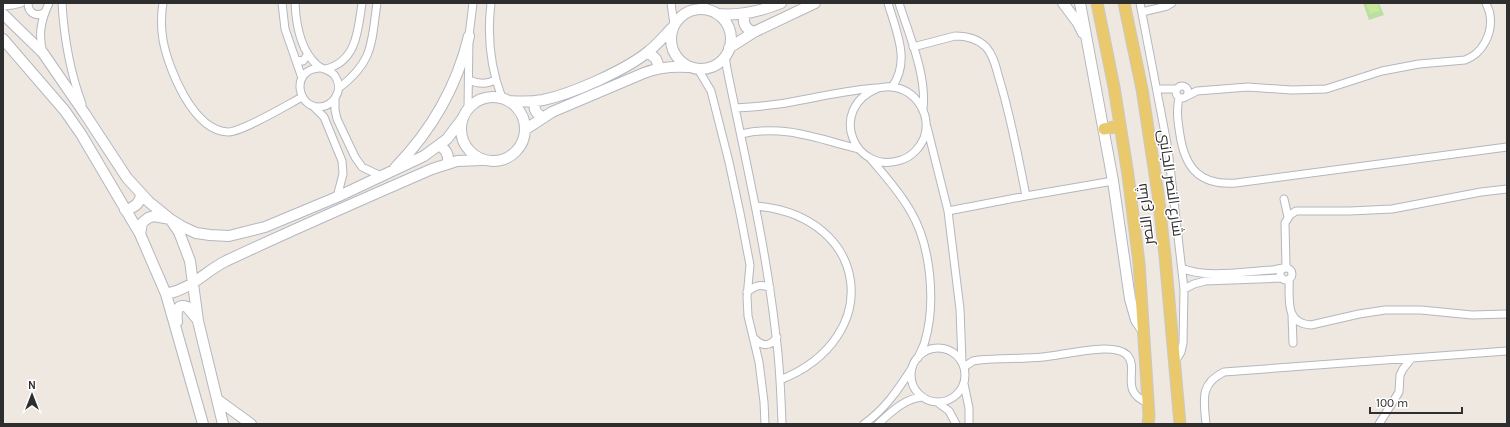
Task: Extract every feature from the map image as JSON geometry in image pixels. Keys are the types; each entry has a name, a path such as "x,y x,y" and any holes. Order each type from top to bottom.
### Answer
{"main road":[{"name":"شارع النصر","path":"1097,3 1120,126 1140,263 1148,424"},
{"name":"شارع النصر","path":"1124,3 1142,89 1158,194 1180,424"},
{"path":"1104,129 1120,126"}],"street":[{"path":"3,6 13,6 22,3"},
{"path":"28,3 29,9 34,14 37,15 44,13"},
{"path":"43,53 40,41 40,30 44,13 49,3"},
{"path":"62,3 64,32 69,60 85,114"},
{"path":"163,3 163,38 172,69 182,92 189,103 211,127 224,132 238,130 302,97"},
{"path":"282,3 285,29 302,78"},
{"path":"294,3 298,28 308,54 323,69 334,75 338,81 339,88"},
{"path":"335,98 325,106 319,107 307,102 302,97 300,88 302,78 308,71 333,68 344,60 352,49 358,29 362,3"},
{"path":"377,3 372,42 367,57 354,75 339,88 335,98 335,110 354,157 362,167 381,176"},
{"path":"468,108 469,36 473,3"},
{"path":"166,294 180,291 193,284 223,262 432,168 448,163 481,160 497,162 511,156 519,149 524,139 526,129 524,120 521,113 506,99 495,80 490,57 489,36 491,3"},
{"path":"671,3 673,26 671,41 674,54 678,59 694,68 711,91 734,181 750,265 747,292 748,316 762,378 765,424"},
{"path":"727,52 754,32 815,3"},
{"path":"888,3 902,54 899,75 892,87"},
{"path":"899,3 923,85 923,109 948,211 960,309 963,364 965,373 964,384 969,408 969,424"},
{"path":"1064,3 1078,23 1087,40"},
{"path":"1080,3 1113,181 1130,299 1133,313 1144,332"},
{"path":"1142,5 1167,6 1172,3"},
{"path":"1179,98 1184,98 1193,92 1202,90 1259,87 1292,90 1326,89 1382,71 1419,64 1472,58 1487,39 1489,32 1490,16 1486,3"},
{"path":"3,14 43,53 127,178 141,195 170,219 183,227 210,235 229,236 265,227 337,197 424,156 440,145 453,132 468,108 474,102 483,98 492,96 506,99 536,100 560,96 622,68 648,52 685,13 693,10 709,9 744,14 776,4"},
{"name":"شارع النصر الجانبى","path":"1142,5 1168,149 1184,289 1183,343 1181,352 1175,362"},
{"path":"526,129 542,118 659,68 676,66 710,68 721,61 727,52 731,41 727,25 723,19 709,9"},
{"path":"744,14 744,24 748,29 754,32"},
{"path":"391,172 416,145 436,116 453,84 460,67 469,36"},
{"path":"913,47 955,36 962,36 975,40 986,48 993,59 1008,108 1026,196"},
{"path":"3,39 66,111 140,234 166,294 203,424"},
{"path":"648,52 656,59 659,68"},
{"path":"727,52 727,69 756,206 770,288 777,337 782,424"},
{"path":"296,60 303,60 308,54"},
{"path":"469,80 481,84 495,80"},
{"path":"1157,89 1177,89 1182,86 1202,90"},
{"path":"735,108 780,104 838,92 892,87 904,90 914,96 923,109"},
{"path":"1186,87 1188,90 1187,96"},
{"path":"864,424 879,412 892,398 918,358 925,342 930,312 930,279 926,250 920,229 907,205 870,158 859,149 854,142 851,130 853,110 863,96 878,88"},
{"path":"1177,89 1176,93 1179,98 1177,114 1185,158 1191,167 1199,174 1216,182 1240,182 1507,147"},
{"path":"536,100 534,106 536,112 542,118"},
{"path":"313,105 324,117 342,161 343,174 337,197"},
{"path":"462,119 460,132 463,143 471,153 481,160"},
{"path":"870,158 885,162 893,162 908,157 919,147 926,132 926,124"},
{"path":"741,134 768,130 787,131 859,149"},
{"path":"440,145 448,154 448,163"},
{"path":"948,211 1113,181"},
{"path":"1293,343 1292,315 1285,279 1280,274 1285,268 1285,225 1288,217 1294,212 1392,209 1481,192 1507,189"},
{"path":"125,210 136,206 140,201 141,195"},
{"path":"1284,199 1288,217"},
{"path":"756,206 770,207 792,213 812,223 824,232 835,244 843,258 851,290 850,306 846,320 830,347 807,367 794,375 780,380"},
{"path":"140,234 142,223 148,218 161,216 170,219 185,246 190,260 198,321 223,424"},
{"path":"265,227 265,233 270,240"},
{"path":"1182,268 1204,278 1285,279 1292,273 1290,269 1285,268 1204,278 1184,289"},
{"path":"747,292 758,285 764,285 770,288"},
{"path":"177,333 176,313 179,307 187,307 198,321"},
{"path":"1292,315 1299,323 1311,325 1359,314 1385,310 1421,310 1472,315 1507,314"},
{"path":"753,336 760,344 767,345 773,342 777,337"},
{"path":"918,358 931,349 941,348 955,354 963,364"},
{"path":"963,364 984,360 1044,357 1087,350 1120,351 1127,355 1130,362 1131,386 1134,393 1140,400 1148,403"},
{"path":"1206,424 1205,393 1208,384 1215,377 1224,372 1507,351"},
{"path":"1400,375 1411,358"},
{"path":"1380,424 1398,392 1400,375 1398,369 1389,360"},
{"path":"913,366 911,376 914,385 923,397"},
{"path":"937,402 955,396 964,384"},
{"path":"878,424 903,403 913,398 923,397 937,402 949,411 956,424"},
{"path":"218,400 252,424"}],"green space":[{"path":"1363,3 1379,3 1384,15 1369,20"},
{"path":"1366,3 1377,3 1380,11 1370,14"}]}
